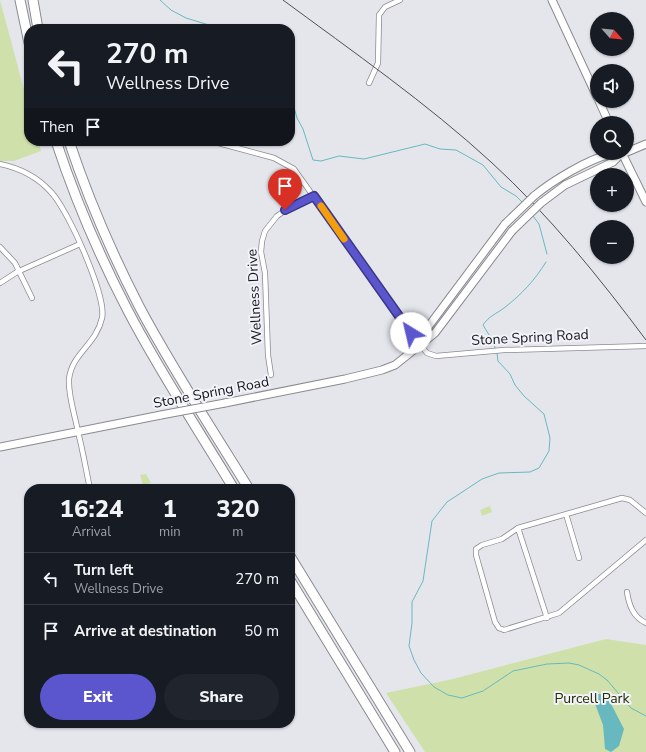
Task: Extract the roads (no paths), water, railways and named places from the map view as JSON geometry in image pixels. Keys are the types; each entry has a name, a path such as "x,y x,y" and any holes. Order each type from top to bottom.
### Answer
{"highway":[{"path":"20,0 25,24"},
{"path":"33,0 37,24"},
{"path":"58,146 81,211 115,285 155,360 231,484"},
{"path":"71,146 102,228 134,296 246,484"},
{"path":"295,564 410,752"},
{"path":"295,588 396,752"}],"main road":[{"path":"552,0 590,82"},
{"path":"634,149 646,144"},
{"name":"Stone Spring Road","path":"420,345 428,327 505,224 545,186 581,166 596,160"},
{"name":"Stone Spring Road","path":"0,447 225,403 382,370 395,365 435,333 512,230 540,203 565,186 615,160"},
{"path":"626,160 646,202"}],"street":[{"path":"369,83 378,63 379,15 385,7 400,0"},
{"path":"231,146 264,154 286,163 298,172 420,345"},
{"path":"0,164 26,173 51,191 64,208 101,298 103,311 96,334 76,358 70,372 69,388 89,484"},
{"name":"Wellness Drive","path":"271,375 268,355 265,273 261,252 262,241 270,223 277,216 290,207 314,196"},
{"path":"0,283 19,271 80,244"},
{"path":"0,247 10,257 19,271 32,298"},
{"name":"Stone Spring Road","path":"420,345 427,353 436,356 504,350 646,346"},
{"path":"646,513 630,500 623,498 518,528 502,539 482,545 476,549 476,555 499,628 504,630 559,614 646,540"},
{"path":"566,514 580,558"},
{"path":"518,528 547,618"},
{"path":"627,592 632,610 637,617 646,623"}],"water":[{"path":"598,694 602,694 609,700 624,729 619,746 611,752 605,749 603,725 594,701"}],"waterway":[{"path":"160,0 171,10 186,18 206,24"},
{"path":"295,111 303,129 313,160 321,161 339,156 364,159 425,144 440,149 456,150 483,165 501,187 516,196 522,202"},
{"path":"533,216 539,224 547,254"},
{"path":"495,348 494,343 483,325 490,317 516,298 532,281 546,262"},
{"path":"497,353 498,361 510,374 515,385 524,396 544,414 550,438 549,451 539,468 530,472 499,473 482,479 447,502 432,521 423,581 412,602 412,623 409,646 414,660 421,673 434,687 448,695 462,698 483,691 513,671 547,664 569,663 579,665 599,674 607,680 631,708 646,716"}],"railway":[{"path":"283,0 363,58 442,119 491,162 533,203 573,247 646,340"}],"park label":[{"name":"Purcell Park","path":"592,698"}]}
